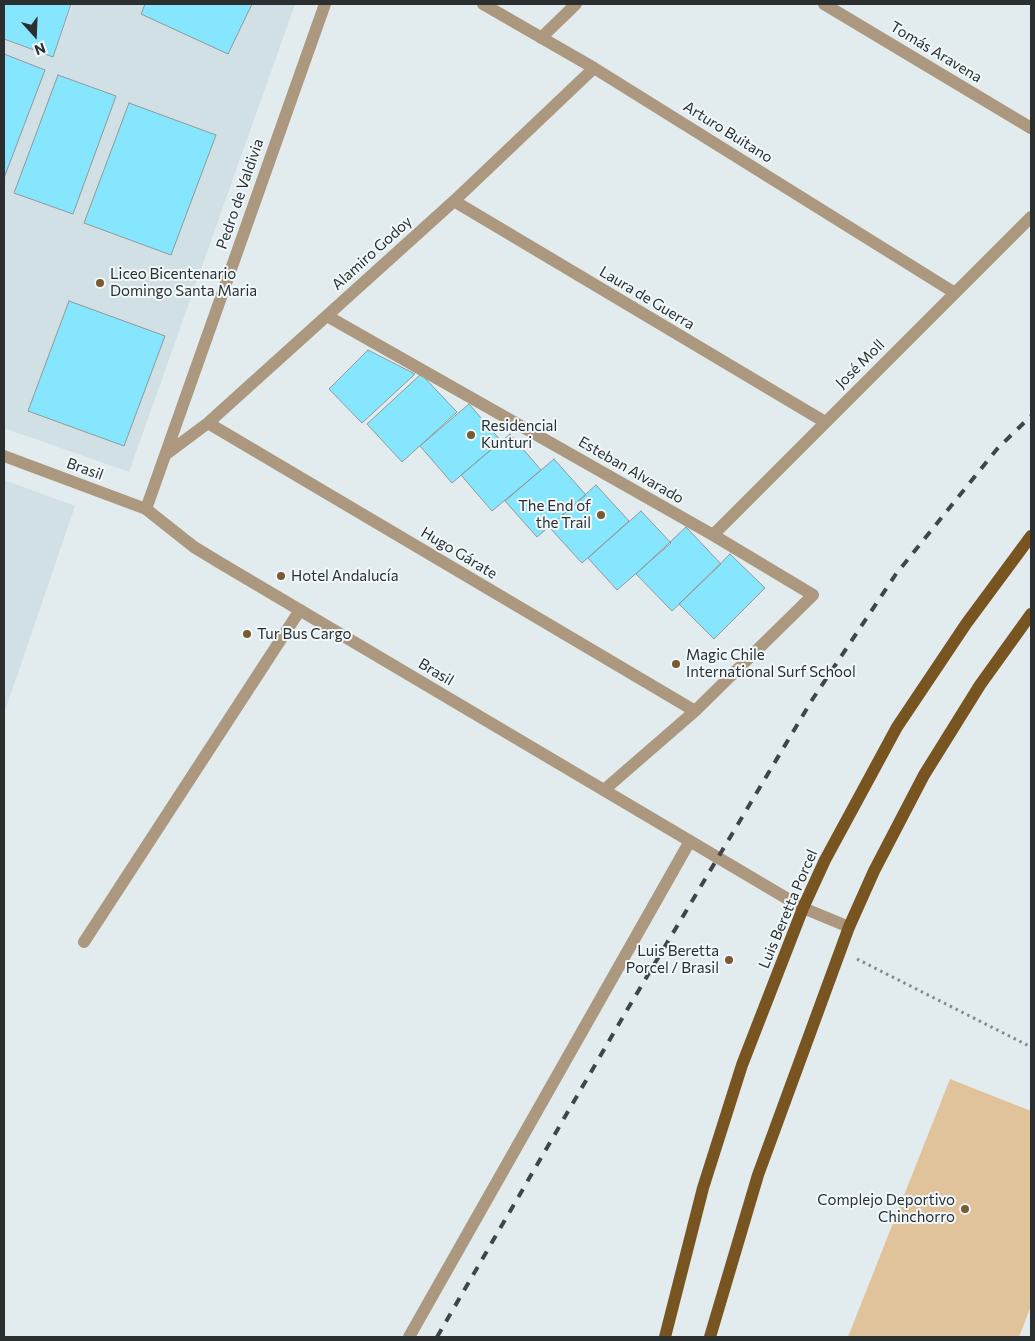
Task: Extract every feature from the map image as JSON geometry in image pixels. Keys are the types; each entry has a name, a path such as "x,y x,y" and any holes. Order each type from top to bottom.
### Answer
{"main road":[{"name":"Luis Beretta Porcel","path":"665,1337 686,1249 742,1065 803,908 829,852 897,727 951,646 1031,536"},
{"path":"710,1337 743,1219 849,926 874,871 924,775 980,685 1031,614"}],"street":[{"name":"Pedro de Valdivia","path":"146,509 325,4"},
{"name":"Arturo Buitano","path":"482,4 594,68 955,293"},
{"path":"541,38 576,4"},
{"name":"Tomás Aravena","path":"824,4 1031,128"},
{"name":"Alamiro Godoy","path":"165,455 208,423 454,202 594,68"},
{"name":"Laura de Guerra","path":"454,202 824,422"},
{"name":"José Moll","path":"713,535 1031,217"},
{"name":"Esteban Alvarado","path":"327,316 713,535 812,595 695,711"},
{"name":"Hugo Gárate","path":"208,423 695,711"},
{"name":"Brasil","path":"4,456 146,509 194,547 300,610 803,908 849,926"},
{"path":"84,942 300,610"},
{"path":"604,790 695,711"},
{"path":"409,1337 690,841"}],"path":[{"path":"839,950 1031,1047"}],"shaded area":[{"name":"Liceo Bicentenario Domingo Santa Maria","path":"73,4 295,4 129,472 4,428 4,40 53,57"},
{"path":"4,480 75,506 4,714"},
{"name":"Complejo Deportivo Chinchorro","path":"950,1079 1031,1111 1031,1306 1019,1337 848,1337"}],"building":[{"path":"4,4 71,4 53,57 4,39"},
{"path":"145,4 252,4 228,54 141,14"},
{"path":"4,54 45,70 4,178"},
{"path":"58,75 116,96 73,214 14,193"},
{"path":"129,103 216,135 171,255 84,223"},
{"path":"69,301 165,336 124,446 28,411"},
{"path":"368,350 415,374 362,423 329,389"},
{"path":"421,374 457,412 402,462 367,424"},
{"path":"469,404 501,441 452,483 420,446"},
{"path":"510,434 541,470 492,511 461,475"},
{"path":"554,459 586,495 537,537 505,501"},
{"path":"596,485 629,521 582,563 549,527"},
{"path":"641,511 671,543 617,590 588,558"},
{"path":"686,527 721,564 672,611 636,574"},
{"path":"730,554 765,588 714,639 679,604"}],"railway":[{"path":"437,1337 627,1010 812,700 896,574 997,449 1031,416"}],"place":[{"name":"Liceo Bicentenario Domingo Santa Maria","path":"100,283"},
{"name":"Residencial Kunturi","path":"471,435"},
{"name":"The End of the Trail","path":"601,515"},
{"name":"Hotel Andalucía","path":"281,576"},
{"name":"Tur Bus Cargo","path":"247,634"},
{"name":"Magic Chile International Surf School","path":"676,664"},
{"name":"Luis Beretta Porcel / Brasil","path":"729,960"},
{"name":"Complejo Deportivo Chinchorro","path":"965,1209"}]}
